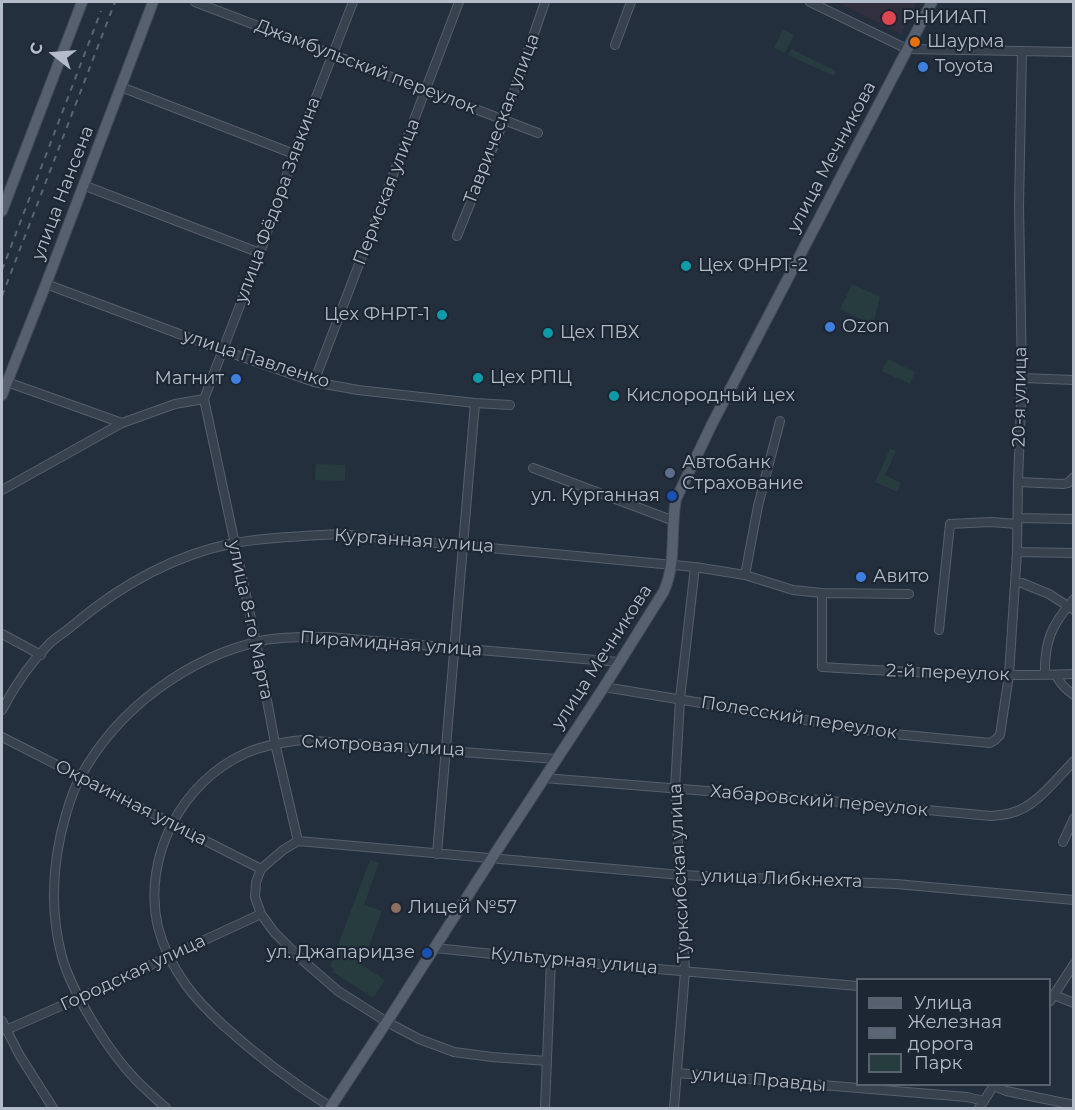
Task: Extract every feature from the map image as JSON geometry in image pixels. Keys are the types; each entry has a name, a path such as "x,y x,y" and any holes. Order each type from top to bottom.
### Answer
{"main road":[{"path":"2,211 82,2"},
{"name":"улица Нансена","path":"2,395 153,2"},
{"name":"улица Мечникова","path":"331,1108 664,591 669,581 672,565 676,498 712,424 932,2"}],"street":[{"name":"Джамбульский переулок","path":"195,2 538,133"},
{"name":"улица Фёдора Зявкина","path":"204,399 260,253 294,154 353,2"},
{"name":"Пермская улица","path":"314,382 459,2"},
{"name":"Таврическая улица","path":"457,236 504,120 545,2"},
{"path":"615,45 631,2"},
{"path":"810,2 907,49 1074,52"},
{"name":"20-я улица","path":"995,740 1000,735 1002,727 1009,675 1017,552 1022,378 1018,206 1022,51"},
{"path":"121,87 294,154"},
{"path":"83,185 260,253"},
{"name":"улица Павленко","path":"46,284 314,382 358,390 510,405"},
{"path":"1022,378 1074,380"},
{"path":"7,382 122,423"},
{"path":"2,490 122,423 176,404 204,399"},
{"name":"улица 8-го Марта","path":"204,399 256,642 275,743 298,841"},
{"path":"437,854 475,403"},
{"path":"745,575 758,506 780,421"},
{"path":"533,468 674,521"},
{"path":"1018,482 1063,484 1068,483 1074,477"},
{"path":"939,630 950,524 1074,519"},
{"name":"Курганная улица","path":"2,710 40,655 85,614 124,587 171,563 234,543 339,534 695,567 745,575 793,590 822,593 909,594"},
{"path":"1017,552 1074,553"},
{"name":"Турксибская улица","path":"674,1108 685,971 675,789 680,699 695,567"},
{"path":"1022,583 1049,594 1070,608"},
{"name":"2-й переулок","path":"822,593 822,667 898,672 1074,674"},
{"path":"1045,675 1045,656 1050,636 1058,619 1070,608 1074,599"},
{"path":"2,634 40,655"},
{"name":"Пирамидная улица","path":"166,1108 135,1079 107,1043 79,998 63,958 54,907 57,851 69,805 80,777 100,746 123,718 155,691 207,659 256,642 293,637 455,647 619,662"},
{"path":"1056,675 1064,688 1074,695"},
{"name":"Полесский переулок","path":"604,687 884,732 983,743 995,740"},
{"name":"Окраинная улица","path":"2,737 261,869"},
{"name":"Смотровая улица","path":"331,1108 283,1076 245,1046 186,985 170,956 159,928 154,894 159,858 171,824 193,792 218,769 247,752 275,743 303,740 556,759"},
{"name":"Хабаровский переулок","path":"544,778 991,816 1012,813 1025,807 1043,793 1074,761"},
{"path":"1063,842 1074,818"},
{"path":"298,841 282,850 261,869 256,882 255,897 261,914 274,932 300,958 338,991 419,1039 454,1052 548,1061"},
{"name":"улица Либкнехта","path":"298,841 681,875 896,884 1074,900"},
{"name":"Городская улица","path":"6,1030 261,914"},
{"name":"Культурная улица","path":"435,948 856,986"},
{"path":"545,1108 550,960"},
{"path":"1074,964 1052,998 1074,1003"},
{"path":"2,1021 20,1056 53,1108"},
{"name":"улица Правды","path":"677,1073 967,1097 981,1105"},
{"path":"981,1105 993,1086"},
{"path":"996,1086 1006,1091 1074,1105"}],"shaded area":[{"name":"РНИИАП","path":"837,2 917,2 901,34"}],"green space":[{"path":"783,29 794,35 785,53 774,48"},
{"path":"791,49 836,71 834,76 788,55"},
{"path":"852,284 880,297 873,325 840,309"},
{"path":"888,359 915,372 910,384 882,371"},
{"path":"890,449 896,451 885,475 901,483 897,492 875,482"},
{"path":"316,464 345,465 345,481 315,480"},
{"path":"370,860 379,863 364,905 382,911 362,965 385,980 373,998 333,972 334,969 330,967"}],"railway":[{"path":"2,296 115,2"},
{"path":"2,270 101,11"}],"place":[{"name":"РНИИАП","path":"889,18"},
{"name":"Шаурма","path":"915,42"},
{"name":"Toyota","path":"923,67"},
{"name":"Цех ФНРТ-2","path":"686,266"},
{"name":"Цех ФНРТ-1","path":"442,315"},
{"name":"Ozon","path":"830,327"},
{"name":"Цех ПВХ","path":"548,333"},
{"name":"Цех РПЦ","path":"478,378"},
{"name":"Магнит","path":"236,379"},
{"name":"Кислородный цех","path":"614,396"},
{"name":"Автобанк Страхование","path":"670,473"},
{"name":"ул. Курганная","path":"672,496"},
{"name":"Авито","path":"861,577"},
{"name":"Лицей №57","path":"396,908"},
{"name":"ул. Джапаридзе","path":"427,953"}]}
